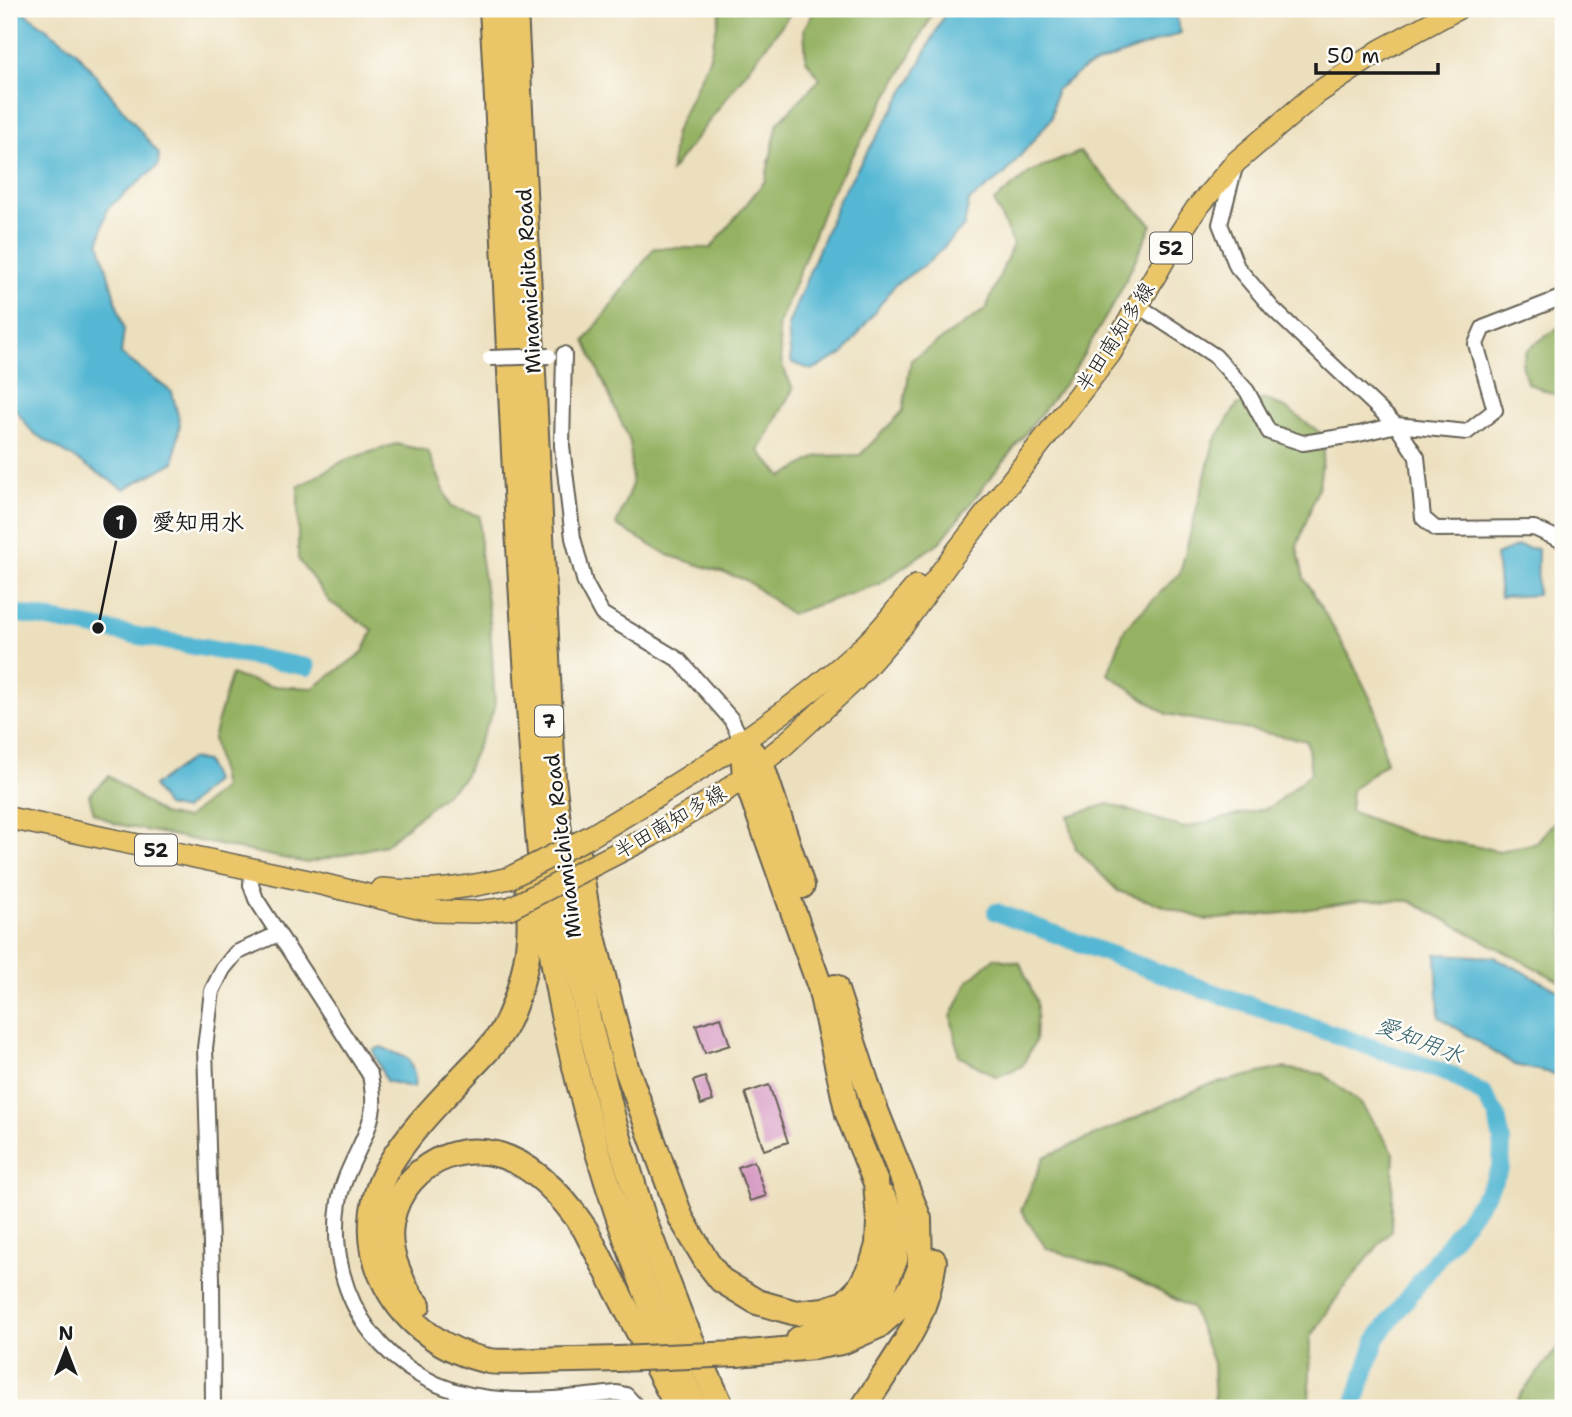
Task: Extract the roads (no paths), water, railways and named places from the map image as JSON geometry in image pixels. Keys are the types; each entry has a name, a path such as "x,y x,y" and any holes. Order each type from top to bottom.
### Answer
{"highway":[{"name":"Minamichita Road","path":"492,9 521,585 537,822 546,911 563,1015 591,1129 623,1231 679,1373 696,1408"},
{"name":"Minamichita Road","path":"515,9 553,778 570,927 588,1018 614,1122 645,1223 680,1315 722,1408"},
{"path":"521,585 509,606 527,849 529,939 522,972 503,1029 489,1049 419,1125 392,1161 382,1179 372,1220 373,1246 379,1272 390,1295 406,1315 432,1338 464,1354 492,1361 814,1347 842,1342 878,1326 896,1310 914,1285 920,1268 919,1219 874,1106 742,741"},
{"path":"736,1349 805,1338 861,1314 878,1300 894,1261 897,1237 894,1219 848,1114 820,987 753,769"},
{"path":"553,778 568,796 588,917 626,1067 681,1218 721,1280 757,1302 796,1313 824,1310 845,1303 859,1289 872,1265 878,1245 876,1183"},
{"path":"616,1354 509,1350 467,1340 436,1323 408,1295 390,1250 390,1231 395,1206 405,1186 422,1169 440,1159 465,1153 495,1154 519,1163 542,1180 571,1207 585,1228 678,1408"},
{"path":"863,1408 911,1336 931,1283 935,1254 931,1216 902,1175"}],"main road":[{"name":"半田南知多線","path":"9,818 304,880 435,911 476,912 510,908 652,836 720,795 782,747 854,681 904,624 953,556 1110,354 1196,209 1236,162 1313,96 1381,50 1457,9"},
{"name":"半田南知多線","path":"304,880 394,890 477,886 509,878 593,835 708,766 785,711 866,645 920,581 953,556"}],"street":[{"path":"1236,162 1220,223 1237,267 1273,309 1396,425 1418,457 1423,517 1436,529 1534,528 1563,541"},
{"path":"1137,305 1215,356 1247,391 1269,432 1303,443 1396,425 1466,432 1495,410 1476,344 1483,328 1563,297"},
{"path":"490,358 557,355 562,446 573,538 585,583 602,614 679,660 731,719 742,741"},
{"path":"252,870 251,884 256,899 370,1075 373,1109 347,1172 338,1204 337,1250 345,1288 354,1307 379,1343 406,1368 465,1394 527,1404 617,1393 626,1395 638,1408"},
{"path":"213,1408 205,1048 212,991 236,953 278,934"}],"water":[{"path":"9,9 20,9 75,50 159,154 158,166 107,209 99,242 124,329 121,354 172,392 180,423 174,462 124,489 32,432 9,401"},
{"path":"947,9 1174,9 1181,33 1085,68 1056,90 1051,119 1006,173 969,201 964,226 930,261 895,285 843,354 812,370 791,362 788,325 840,197 914,75"},
{"path":"1518,546 1538,549 1537,595 1500,597 1496,555"},
{"path":"191,759 206,761 214,781 184,810 166,806 153,786"},
{"path":"1436,954 1495,957 1563,993 1563,1076 1515,1065 1439,1017"},
{"path":"381,1047 409,1059 415,1077 414,1088 386,1081 373,1050"}],"waterway":[{"name":"愛知用水","path":"9,612 307,667"},
{"name":"愛知用水","path":"996,912 1192,985 1452,1075 1484,1095 1497,1116 1502,1142 1501,1167 1487,1193 1377,1338 1353,1408"}],"place":[{"name":"愛知用水","path":"98,628"}]}
